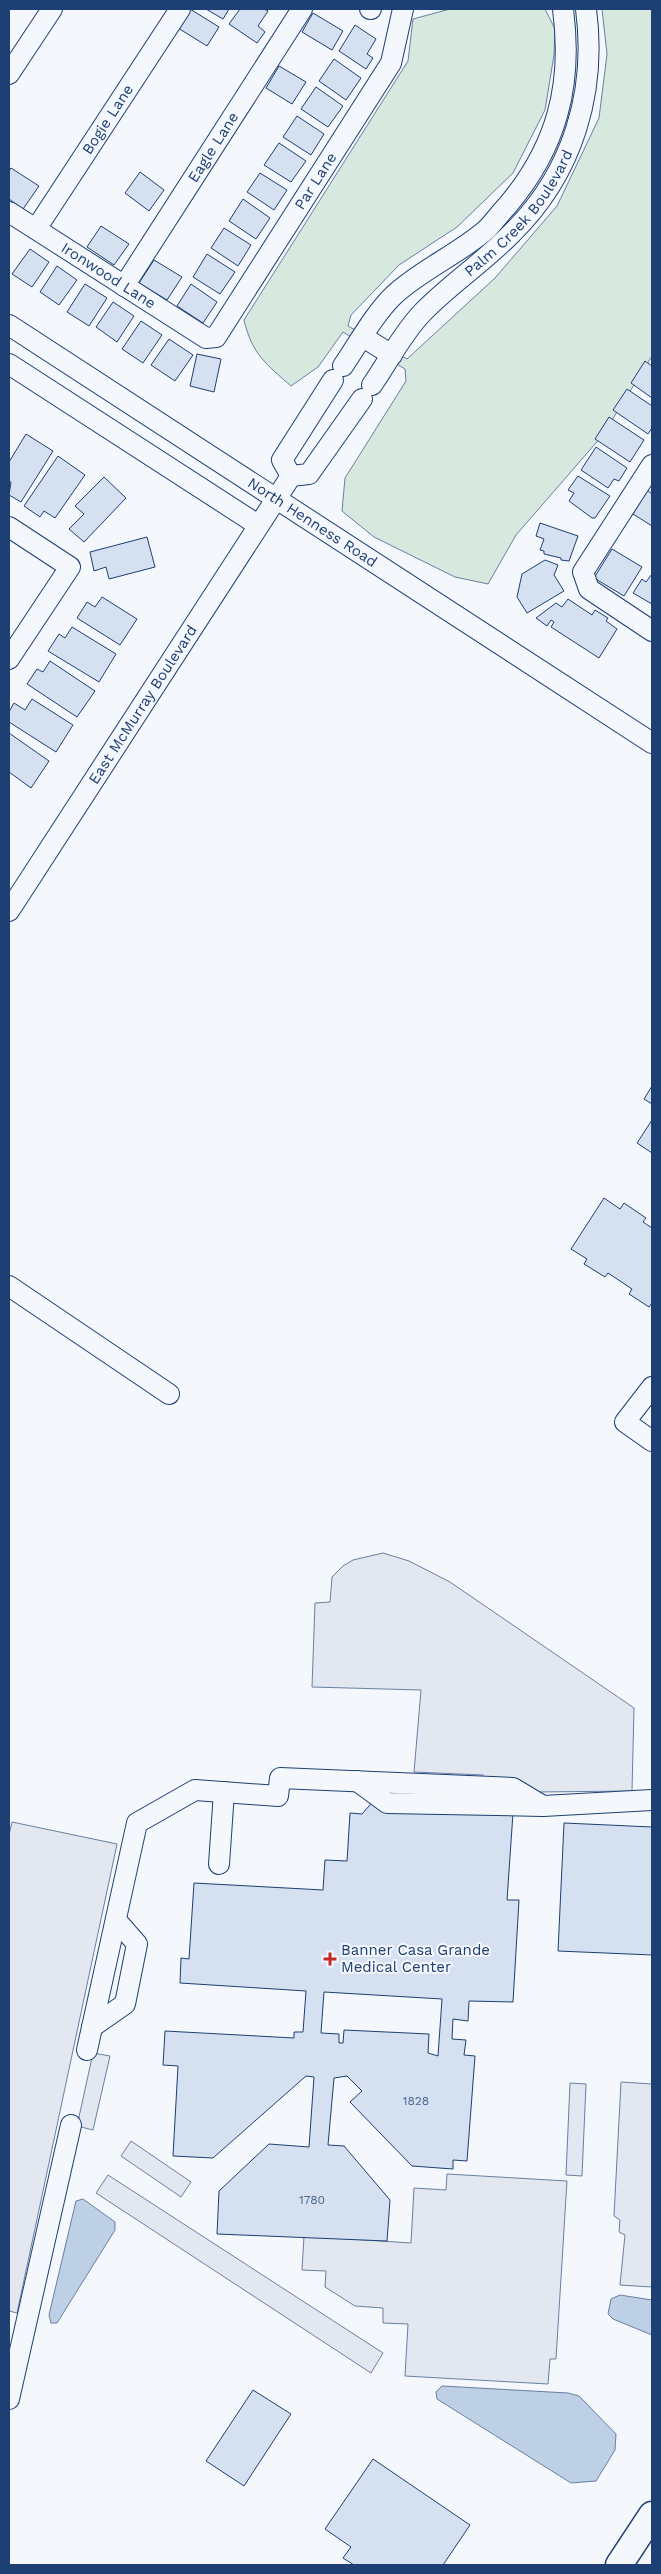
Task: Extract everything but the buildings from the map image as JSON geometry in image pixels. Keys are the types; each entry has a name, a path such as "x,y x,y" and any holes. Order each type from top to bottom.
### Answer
{"main road":[{"path":"619,2565 652,2515"}],"street":[{"path":"9,74 52,9"},
{"name":"Bogie Lane","path":"36,229 180,9"},
{"name":"Eagle Lane","path":"124,286 302,9"},
{"name":"Par Lane","path":"206,338 216,337 391,63 403,9"},
{"name":"Palm Creek Boulevard","path":"563,9 567,39 567,72 558,117 543,155 527,182 487,229 430,267 394,296 338,373 282,460 291,476 310,474 420,315 512,233 556,179 576,134 588,87 590,32 586,9"},
{"name":"Ironwood Lane","path":"9,212 206,338"},
{"name":"North Henness Road","path":"9,325 652,743"},
{"path":"363,337 392,355"},
{"path":"9,364 258,525"},
{"path":"652,465 582,572 588,589 652,631"},
{"path":"276,498 291,476"},
{"name":"East McMurray Boulevard","path":"9,911 14,890 276,498"},
{"path":"9,527 70,567 9,659"},
{"name":"North Henness Road","path":"616,720 652,754"},
{"path":"9,1286 169,1394"},
{"path":"652,1388 624,1422 652,1440"},
{"path":"88,2050 137,1823 195,1790 278,1796 280,1778 513,1788 543,1806 652,1800"},
{"path":"219,1864 224,1792"},
{"path":"92,2027 125,2004 137,1944 116,1920"},
{"path":"9,2399 71,2125"}],"shaded area":[{"path":"450,9 545,9 555,29 554,55 545,110 513,173 457,227 399,265 351,315 348,326 407,359 495,278 557,206 599,118 607,54 602,9 652,9 652,356 602,436 516,535 488,584 455,577 374,537 342,511 345,478 406,381 405,369 343,332 318,367 291,386 261,358 251,342 244,320 408,61 413,19"},
{"path":"383,1553 409,1561 450,1582 634,1708 632,1791 536,1792 484,1781 483,1775 414,1772 421,1690 312,1687 315,1603 330,1602 332,1577 343,1566 353,1560"},
{"path":"12,1822 117,1844 17,2313 9,2311 9,1835"},
{"path":"93,2053 110,2056 93,2130 77,2126"},
{"path":"621,2082 652,2084 652,2287 620,2285 625,2235 619,2232 620,2220 614,2216"},
{"path":"570,2083 586,2084 582,2176 566,2175"},
{"path":"131,2141 191,2182 181,2197 121,2156"},
{"path":"447,2174 567,2181 556,2359 550,2359 548,2384 405,2376 408,2324 383,2323 383,2308 355,2306 325,2287 326,2271 302,2270 304,2236 411,2243 414,2188 446,2190"},
{"path":"108,2175 383,2353 371,2373 96,2193"}],"water":[{"path":"83,2199 115,2222 115,2230 57,2323 51,2323 49,2315 76,2201"},
{"path":"620,2295 652,2300 652,2335 613,2319 608,2314 611,2299"},
{"path":"442,2386 568,2393 579,2396 616,2434 615,2450 596,2481 571,2483 437,2399 436,2392"}],"place":[{"name":"Banner Casa Grande Medical Center","path":"330,1959"}]}
